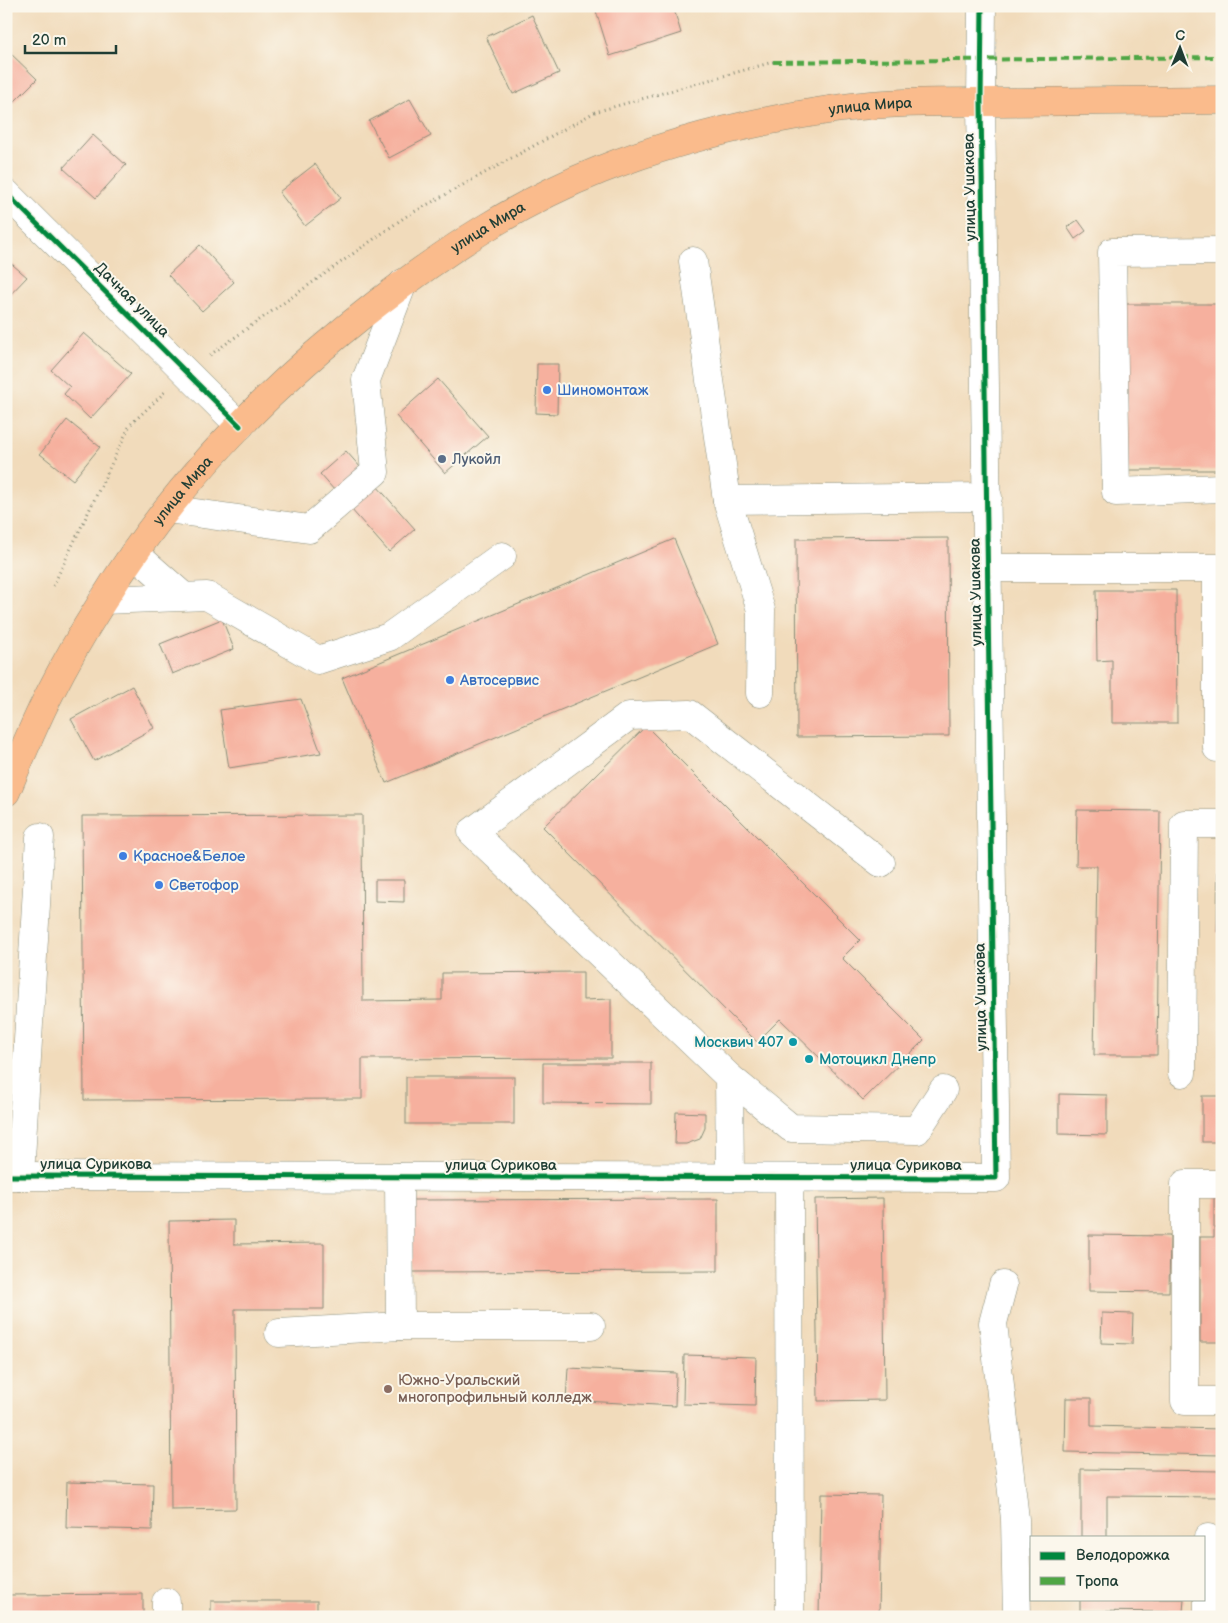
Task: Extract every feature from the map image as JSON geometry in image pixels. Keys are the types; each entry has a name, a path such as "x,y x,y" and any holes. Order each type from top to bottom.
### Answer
{"main road":[{"name":"улица Мира","path":"6,792 49,696 103,600 134,553 167,509 240,426 316,352 403,283 450,250 498,220 548,193 600,170 647,153 743,126 839,109 925,102 1222,100"}],"street":[{"name":"улица Ушакова","path":"982,6 996,1178"},
{"name":"Дачная улица","path":"6,193 240,426"},
{"path":"1222,251 1112,252 1116,492 1222,488"},
{"path":"693,261 727,500 762,610 760,693"},
{"path":"167,509 309,529 375,472 366,380 403,283"},
{"path":"727,500 988,497"},
{"path":"134,553 183,596"},
{"path":"103,600 207,596 318,660 389,637 502,556"},
{"path":"988,568 1217,568 1217,748"},
{"path":"881,863 690,714 629,716 472,832 729,1077 792,1128 917,1130 943,1090"},
{"path":"1182,1073 1184,824 1222,824"},
{"path":"13,1176 40,837"},
{"path":"729,1077 730,1178"},
{"name":"улица Сурикова","path":"13,1176 996,1178"},
{"path":"399,1177 400,1326"},
{"path":"789,1178 790,1617"},
{"path":"1222,1184 1185,1184 1185,1401 1222,1401"},
{"path":"1003,1285 993,1323 1015,1520 1016,1617"},
{"path":"279,1333 400,1326 591,1326"},
{"path":"1208,1538 1208,1617"}],"building":[{"path":"609,6 673,6 681,33 610,56 596,11"},
{"path":"532,15 559,73 513,94 486,37"},
{"path":"6,49 37,79 6,110"},
{"path":"410,99 431,136 389,158 369,121"},
{"path":"93,135 126,165 96,198 63,168"},
{"path":"315,164 341,198 305,226 279,192"},
{"path":"1078,220 1086,231 1075,239 1067,227"},
{"path":"200,245 234,282 202,311 168,275"},
{"path":"6,259 27,277 6,299"},
{"path":"1125,304 1222,304 1222,470 1125,470"},
{"path":"84,333 131,374 90,419 64,394 70,387 51,370"},
{"path":"537,364 558,364 557,414 536,413"},
{"path":"438,379 488,436 445,473 396,416"},
{"path":"67,420 100,447 73,480 40,454"},
{"path":"346,451 415,529 389,552 320,474"},
{"path":"948,538 949,736 797,737 796,539"},
{"path":"674,539 718,644 386,783 342,678"},
{"path":"1096,590 1176,590 1177,723 1112,723 1112,660 1097,661"},
{"path":"222,619 234,649 172,674 160,644"},
{"path":"132,686 154,728 94,761 71,719"},
{"path":"301,699 321,753 229,768 220,710"},
{"path":"646,726 860,940 842,958 924,1040 863,1100 780,1019 757,1042 543,827"},
{"path":"1077,810 1160,811 1157,1055 1094,1055 1097,866 1076,866"},
{"path":"362,815 363,1001 442,1000 442,973 583,972 583,1000 611,999 611,1058 362,1059 362,1099 84,1100 82,816"},
{"path":"1218,834 1222,834 1222,932 1217,932"},
{"path":"375,880 404,880 404,902 375,901"},
{"path":"543,1063 651,1063 651,1104 543,1103"},
{"path":"406,1077 514,1077 514,1124 406,1124"},
{"path":"1059,1094 1107,1095 1107,1135 1059,1134"},
{"path":"1202,1096 1222,1096 1222,1142 1202,1142"},
{"path":"676,1112 705,1113 705,1128 700,1139 686,1144 675,1144"},
{"path":"1214,1195 1222,1195 1222,1342 1200,1342 1200,1237 1214,1237"},
{"path":"883,1198 885,1400 818,1401 815,1199"},
{"path":"718,1199 718,1271 412,1272 412,1200"},
{"path":"234,1220 234,1244 324,1243 324,1309 235,1309 236,1509 171,1510 169,1221"},
{"path":"1089,1235 1170,1236 1169,1292 1089,1291"},
{"path":"1102,1313 1133,1314 1132,1344 1101,1343"},
{"path":"684,1355 756,1357 755,1406 683,1404"},
{"path":"568,1368 676,1373 675,1406 566,1400"},
{"path":"1066,1398 1091,1398 1091,1426 1222,1429 1222,1455 1065,1452"},
{"path":"1081,1469 1222,1471 1222,1497 1107,1496 1107,1536 1081,1536"},
{"path":"67,1482 153,1484 152,1530 66,1528"},
{"path":"821,1494 881,1495 879,1617 819,1617"},
{"path":"143,1594 143,1617 6,1617 6,1595"},
{"path":"1080,1600 1184,1600 1183,1612 1080,1611"},
{"path":"211,1601 317,1601 317,1617 211,1617"}],"marked path":[{"path":"773,62 1222,57"}],"cycle path":[{"path":"6,1176 996,1178 981,102 982,6"},
{"path":"6,193 240,426"}],"place":[{"name":"Шиномонтаж","path":"547,390"},
{"name":"Лукойл","path":"442,459"},
{"name":"Автосервис","path":"450,680"},
{"name":"Красное&Белое","path":"123,856"},
{"name":"Светофор","path":"159,885"},
{"name":"Москвич 407","path":"793,1042"},
{"name":"Мотоцикл Днепр","path":"809,1059"},
{"name":"Южно-Уральский многопрофильный колледж","path":"388,1389"}]}
